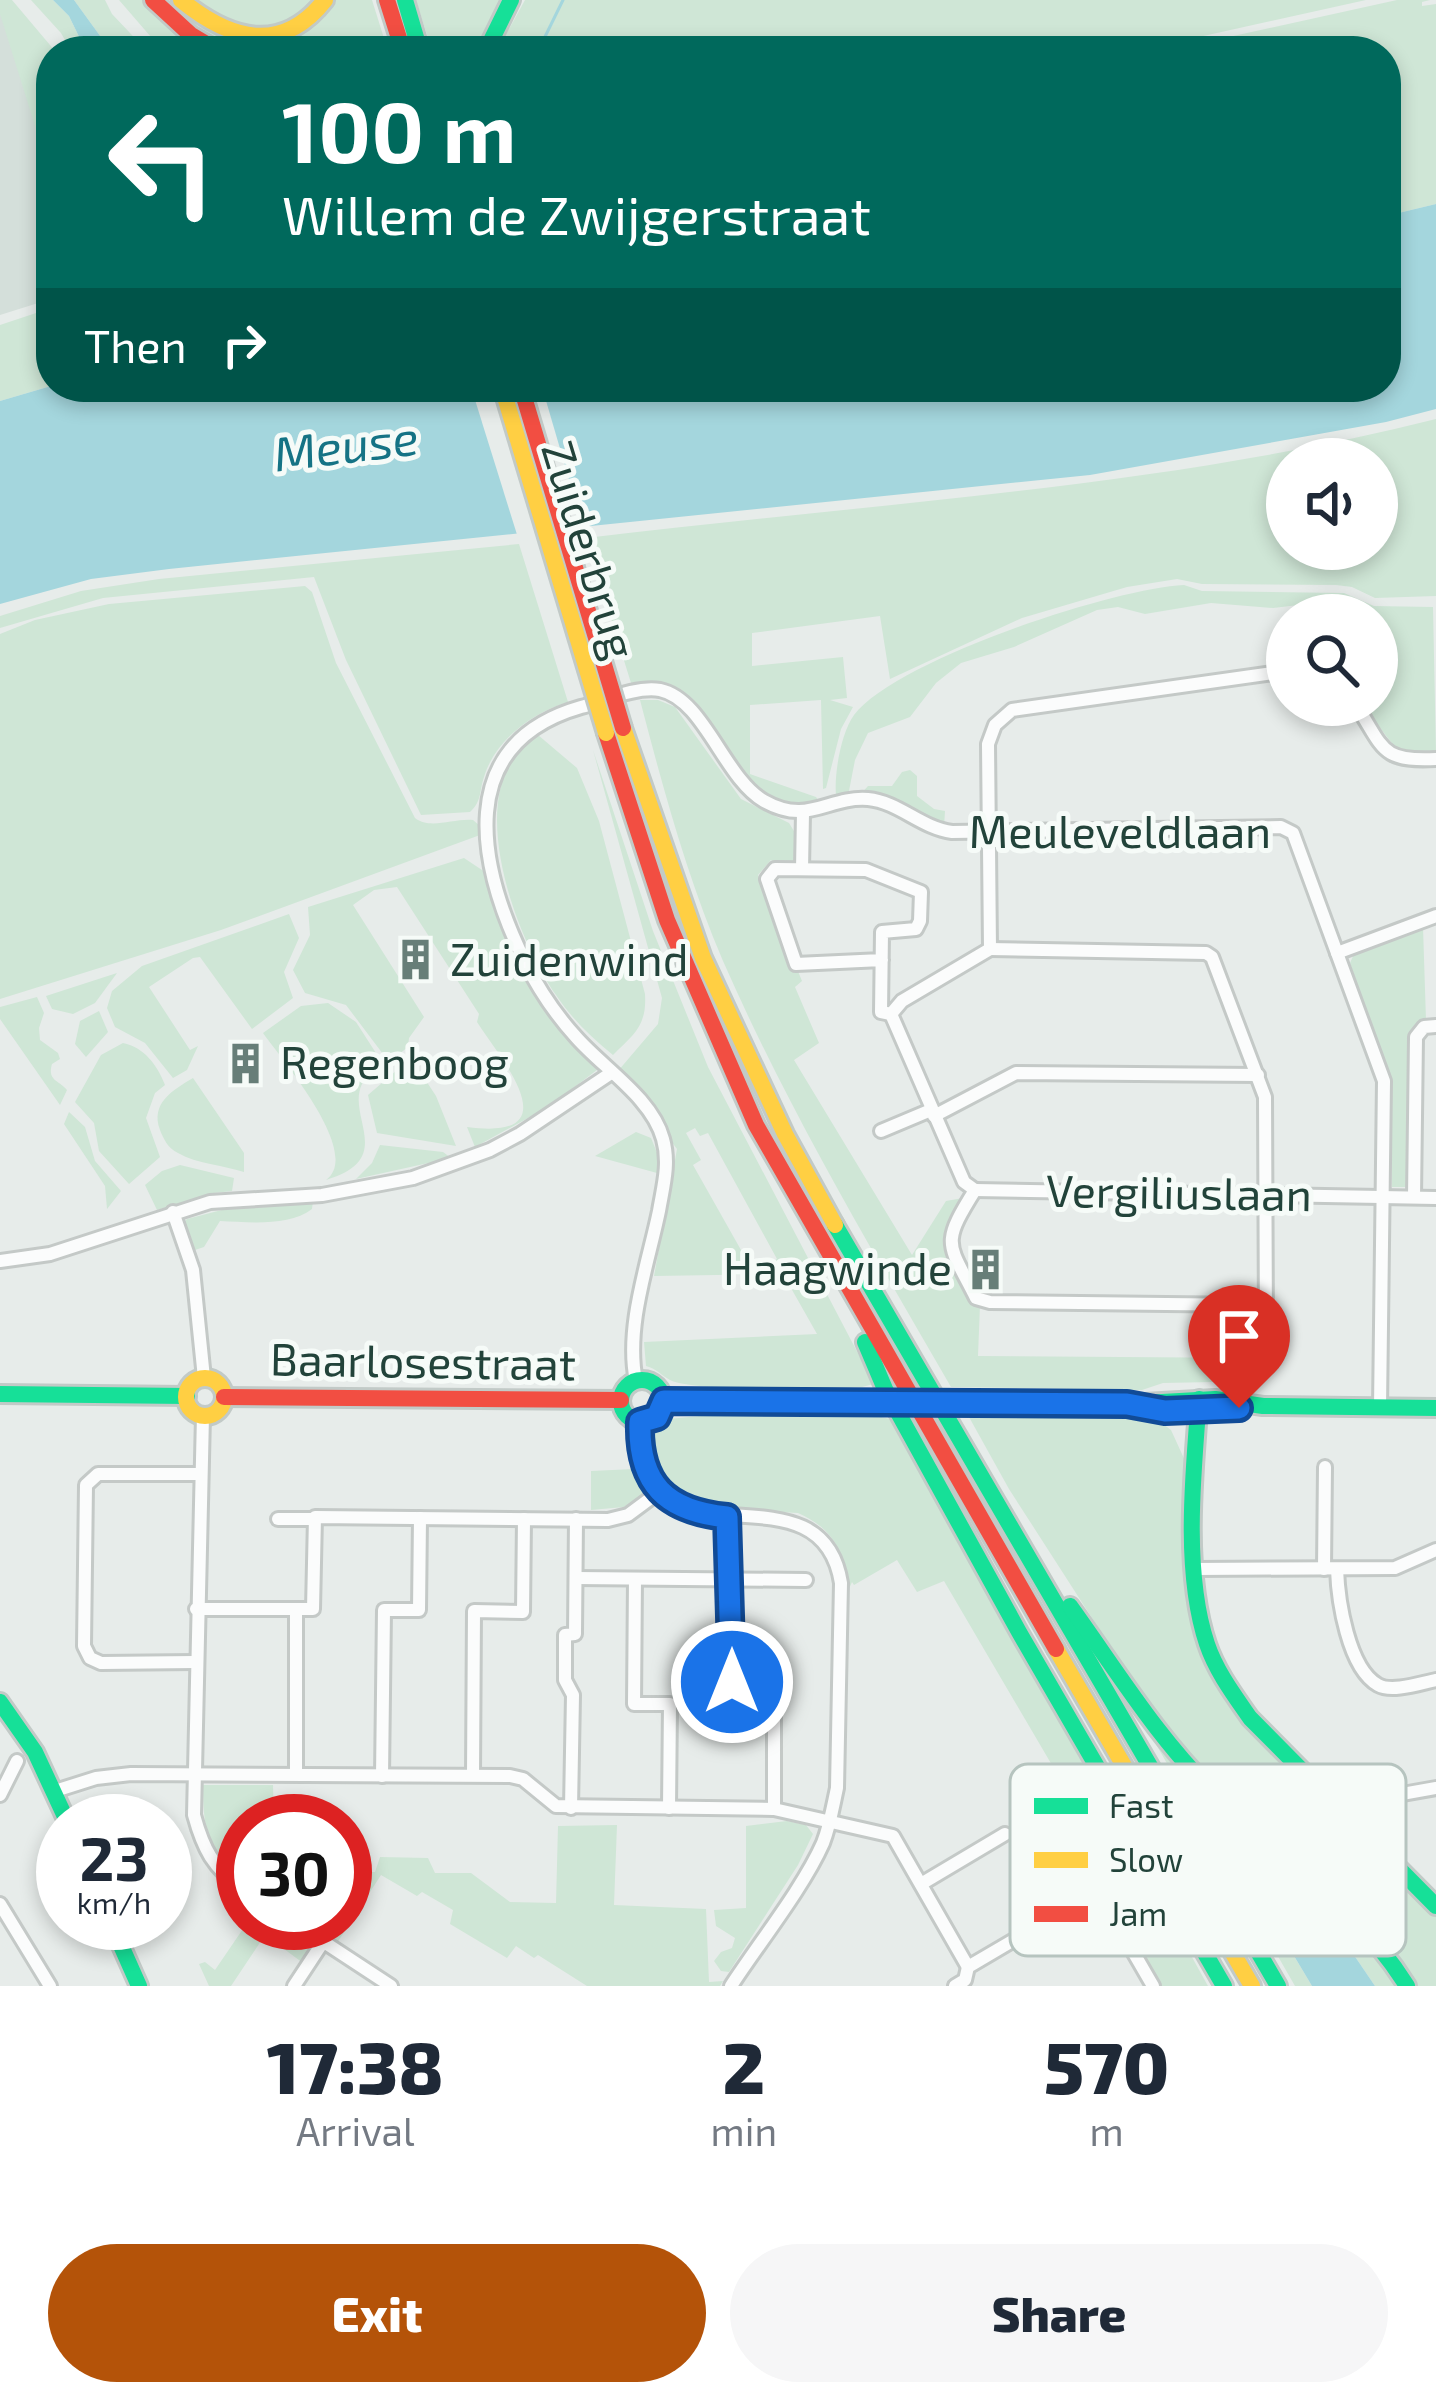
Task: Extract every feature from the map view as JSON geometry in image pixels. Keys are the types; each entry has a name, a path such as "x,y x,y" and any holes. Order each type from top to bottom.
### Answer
{"main road":[{"path":"153,0 193,36"},
{"path":"181,0 229,32 250,36"},
{"path":"274,36 299,27 325,0"},
{"path":"387,0 398,36"},
{"path":"405,0 416,36"},
{"path":"493,36 511,0"},
{"name":"Zuiderbrug","path":"507,402 615,730"},
{"name":"Zuiderbrug","path":"525,402 615,730"},
{"path":"615,730 667,920 756,1125 1123,1764"},
{"path":"615,730 741,1045 832,1222 1148,1764"},
{"path":"836,1270 885,1389 1095,1764"},
{"path":"204,1378 218,1383 224,1396 217,1411 203,1415 191,1409 187,1396 192,1384 204,1378"},
{"path":"636,1381 653,1382 664,1401 657,1417 640,1422 626,1414 621,1400 636,1381"},
{"path":"0,1394 187,1396"},
{"name":"Baarlosestraat","path":"224,1396 621,1400"},
{"path":"664,1401 1436,1408"},
{"path":"1191,1405 1195,1569 1208,1647 1250,1718 1295,1764"},
{"path":"1005,1520 1186,1764"},
{"path":"0,1702 26,1756 56,1794"},
{"path":"1406,1876 1436,1906"},
{"path":"123,1950 139,1986"},
{"path":"1207,1956 1224,1986"},
{"path":"1235,1956 1252,1986"},
{"path":"1260,1956 1278,1986"},
{"path":"1387,1956 1407,1986"}],"street":[{"path":"990,949 988,744 995,724 1012,710 1266,674"},
{"path":"636,1381 634,1338 667,1154 652,1114 550,1003 526,962 502,906 489,843 489,793 502,758 534,725 566,711 656,689 686,705 740,781 759,798 803,813 802,869"},
{"path":"1370,726 1388,753 1400,761 1436,759"},
{"name":"Meuleveldlaan","path":"803,813 862,798 880,801 935,830 1281,827 1299,841 1384,1081 1380,1408"},
{"path":"882,960 796,964 767,879 775,869 866,870 921,892 916,929 882,932 882,960 881,1012 891,1014"},
{"path":"1337,952 1436,916"},
{"path":"891,1014 902,1001 990,949 1205,952 1219,967 1265,1097 1266,1334"},
{"path":"891,1014 964,1182 975,1190 950,1230 949,1245 976,1298 990,1302 1252,1305 1265,1297"},
{"path":"1414,1197 1416,1036 1424,1027 1436,1026"},
{"path":"0,1261 50,1254 173,1212 251,1198 360,1190 413,1178 490,1150 610,1073"},
{"path":"881,1131 933,1113 1016,1073 1258,1075"},
{"name":"Vergiliuslaan","path":"975,1190 1436,1198"},
{"path":"173,1212 193,1270 204,1378"},
{"path":"203,1415 194,1815 203,1850 216,1866"},
{"path":"640,1422 639,1452 659,1492 700,1514 802,1524 817,1532 837,1559 841,1583 837,1787 830,1819 809,1868 731,1986"},
{"path":"1324,1467 1330,1569 1352,1649 1372,1679 1387,1688 1436,1680"},
{"path":"195,1663 101,1663 90,1658 84,1646 86,1485 98,1474 199,1474"},
{"path":"278,1519 576,1519 628,1515 659,1492"},
{"path":"727,1517 731,1707 774,1708 774,1809"},
{"path":"382,1776 384,1610 419,1610 420,1518"},
{"path":"196,1609 313,1609 314,1519"},
{"path":"472,1775 474,1611 523,1612 524,1519"},
{"path":"571,1808 573,1695 565,1680 566,1635 575,1634 576,1519"},
{"path":"1195,1569 1395,1568 1436,1550"},
{"path":"576,1579 806,1580"},
{"path":"635,1579 634,1704 670,1704 669,1808"},
{"path":"296,1609 296,1774"},
{"path":"0,1757 26,1756"},
{"path":"0,1795 26,1756"},
{"path":"55,1791 96,1778 194,1774 472,1775 523,1779 546,1801 571,1808 774,1809 830,1819 892,1836 968,1966 965,1980 955,1986"},
{"path":"1406,1793 1436,1788"},
{"path":"921,1884 1005,1834"},
{"path":"0,1904 4,1920 50,1986"},
{"path":"968,1966 1010,1942"},
{"path":"294,1986 318,1950"},
{"path":"335,1950 391,1986"},
{"path":"1136,1956 1153,1986"}],"shaded area":[{"path":"0,9 36,120 36,304 0,315"}],"green space":[{"path":"0,0 12,0 42,36 36,36 36,129 0,14"},
{"path":"31,0 53,0 69,16 79,36 61,33"},
{"path":"74,0 105,0 133,36 100,36"},
{"path":"119,0 142,0 184,36 150,36"},
{"path":"164,0 235,36 208,36"},
{"path":"193,0 312,0 283,21 254,25"},
{"path":"331,0 372,0 383,36 269,36"},
{"path":"416,0 506,0 489,36 427,36"},
{"path":"525,0 1366,0 1204,36 505,36"},
{"path":"1397,0 1436,4 1436,204 1401,212 1401,36 1233,36"},
{"path":"36,313 36,390 0,401 0,325"},
{"path":"1436,419 1436,596 1367,594 1336,585 1202,584 1177,579 1127,587 1022,618 890,679 880,616 752,633 752,666 843,657 847,698 830,700 853,707 841,729 826,788 821,700 750,705 750,774 816,797 821,804 788,805 762,793 687,701 663,686 631,683 586,538 1013,492 1266,455 1266,570 1398,570 1398,438 1353,438"},
{"path":"519,544 568,702 541,713 506,740 489,764 470,812 421,815 346,660 314,577 103,598 0,628 0,616 81,591 159,579"},
{"path":"1184,585 1202,591 1346,594 1266,594 1266,607 1211,603 1145,614 1118,607 1097,610 1014,647 961,663 936,683 910,717 868,733 855,760 848,796 836,795 845,732 854,715 877,694 958,650 1008,630 1151,589"},
{"path":"305,586 312,592 336,663 415,818 435,823 473,820 480,826 480,835 221,930 0,999 0,634 35,620 109,604"},
{"path":"1398,606 1433,607 1436,753 1398,751 1378,726 1398,726"},
{"path":"640,700 675,707 741,799 789,823 800,841 798,864 771,860 758,875 802,981 795,987 819,1043 794,1060 912,1255 946,1201 963,1198 944,1241 980,1305 978,1356 1261,1358 1213,1382 1163,1383 1142,1390 951,1387 802,1124 723,961 687,865"},
{"path":"538,735 577,768 599,821 645,994 641,1022 613,1055 556,995 510,899 497,822 501,787 514,757"},
{"path":"593,750 653,931 708,1067 874,1384 706,1387 670,1380 646,1366 644,1342 817,1334 783,1274 654,1276 677,1149 618,1071 658,1024 662,998","holes":["695,1128 700,1136 708,1133 777,1259 754,1273 693,1165 701,1160 686,1133"]},
{"path":"910,770 917,776 917,796 945,811 944,827 859,796 868,786 892,786 902,772"},
{"path":"464,858 485,872 502,929 526,980 557,1026 597,1070 548,1107 475,1147 467,1127 498,1128 516,1122 523,1111 521,1095 477,1022 479,1014 397,887 374,890 353,905 424,1017 408,1047 389,1062 346,1005 305,993 293,970 310,935 308,907"},
{"path":"289,914 299,938 284,972 293,998 252,1029 200,957 149,987 190,1050 198,1046 187,1070 173,1078 145,1043 115,1027 107,1008 112,991 142,966"},
{"path":"1423,927 1426,1020 1421,1023 1410,1187 1392,1187 1390,1080 1350,963 1354,954"},
{"path":"117,973 95,1003 73,1014 52,1009 46,996"},
{"path":"37,997 44,1013 40,1040 58,1053 60,1059 52,1064 51,1074 67,1090 60,1105 0,1019 0,1007"},
{"path":"328,1003 356,1022 383,1064 364,1081 359,1097 365,1136 359,1161 326,1180 335,1167 327,1129 316,1106 263,1033 301,1006"},
{"path":"99,1011 108,1032 86,1057 75,1044 80,1021"},
{"path":"123,1043 149,1058 165,1085 155,1093 146,1118 160,1157 129,1184 99,1151 94,1123 75,1102 101,1055"},
{"path":"411,1058 436,1096 456,1146 377,1133 368,1095"},
{"path":"193,1078 244,1153 244,1172 185,1157 165,1140 158,1121 161,1105"},
{"path":"69,1112 85,1127 95,1161 121,1191 107,1209 105,1186 64,1124"},
{"path":"636,1132 651,1138 658,1155 657,1173 595,1156"},
{"path":"380,1145 443,1152 451,1158 356,1179 372,1163"},
{"path":"180,1165 234,1178 232,1191 157,1210 145,1185 162,1171"},
{"path":"313,1200 312,1209 292,1219 220,1221 204,1247 192,1251 187,1219 241,1205"},
{"path":"720,1414 894,1420 1085,1764 1051,1764 944,1581 917,1592 897,1560 852,1582 847,1593 836,1545 811,1520 798,1513 703,1503 670,1480 648,1432 668,1419"},
{"path":"969,1417 1133,1417 1159,1421 1171,1430 1187,1465 1196,1617 1258,1734 1288,1764 1198,1764 1146,1702 1009,1489"},
{"path":"634,1469 645,1488 643,1495 624,1507 591,1510 591,1471"},
{"path":"1138,1713 1190,1764 1167,1764"},
{"path":"203,1785 273,1785 273,1794 216,1794 216,1852 204,1814"},
{"path":"787,1821 806,1825 813,1834 729,1972 721,1971 714,1961 732,1948 735,1938 716,1926 714,1910 746,1908 746,1826"},
{"path":"617,1825 614,1905 706,1909 709,1982 723,1981 720,1986 587,1986 516,1946 507,1958 450,1924 453,1910 422,1892 417,1896 381,1875 372,1889 372,1872 380,1857 428,1858 435,1873 471,1873 510,1902 556,1903 558,1826"},
{"path":"1406,1884 1436,1914 1436,1986 1416,1986 1387,1956 1406,1956"},
{"path":"229,1950 255,1950 231,1986 209,1986 199,1964 205,1962 215,1970"},
{"path":"285,1950 312,1950 303,1963"},
{"path":"1143,1956 1191,1956 1208,1986 1160,1986"},
{"path":"1278,1956 1294,1956 1312,1986 1295,1986"},
{"path":"1355,1956 1376,1956 1400,1986 1375,1986"}],"water":[{"path":"53,0 74,0 100,36 79,36 69,16"},
{"name":"Meuse","path":"1436,204 1436,409 1090,475 169,569 91,579 0,604 0,401 36,390 36,402 1401,402 1401,212"},
{"path":"1294,1956 1355,1956 1375,1986 1312,1986"}],"pier":[{"path":"476,402 546,402 585,534 519,541"}],"waterway":[{"path":"545,36 563,0"}],"traffic: fast":[{"path":"405,0 416,36"},
{"path":"493,36 511,0"},
{"path":"835,1225 1149,1764"},
{"path":"865,1342 885,1389 1095,1764"},
{"path":"642,1380 657,1386 663,1401 657,1416 642,1422 627,1416 621,1401 627,1386 642,1380"},
{"path":"0,1394 187,1396"},
{"path":"1199,1399 1192,1555 1207,1644 1250,1718 1296,1764"},
{"path":"987,1403 1215,1399 1263,1406 1436,1408"},
{"path":"1070,1606 1187,1764"},
{"path":"0,1702 35,1752 54,1794"},
{"path":"1406,1876 1436,1906"},
{"path":"123,1950 139,1986"},
{"path":"1207,1956 1224,1986"},
{"path":"1261,1956 1278,1986"},
{"path":"1385,1956 1407,1986"}],"traffic: slow":[{"path":"181,0 218,25 255,36 291,29 325,0"},
{"path":"507,402 606,733"},
{"path":"623,728 703,958 785,1134 835,1225"},
{"path":"205,1378 218,1384 224,1397 218,1410 205,1416 192,1410 186,1397 192,1384 205,1378"},
{"path":"1152,1408 1240,1408"},
{"path":"1056,1649 1123,1764"},
{"path":"1235,1956 1252,1986"}],"traffic: jam":[{"path":"153,0 193,36"},
{"path":"387,0 398,36"},
{"path":"525,402 623,728"},
{"path":"606,733 667,920 756,1125 1056,1649"},
{"path":"224,1397 621,1400"},
{"path":"664,1401 872,1402"},
{"path":"872,1402 987,1403"}],"place":[{"name":"Zuidenwind","path":"416,960"},
{"name":"Regenboog","path":"246,1063"},
{"name":"Haagwinde","path":"986,1269"}],"route":[{"path":"732,1682 727,1517 700,1514 659,1492 639,1452 640,1422 657,1417 664,1401 1127,1404 1165,1411 1239,1408"}]}
